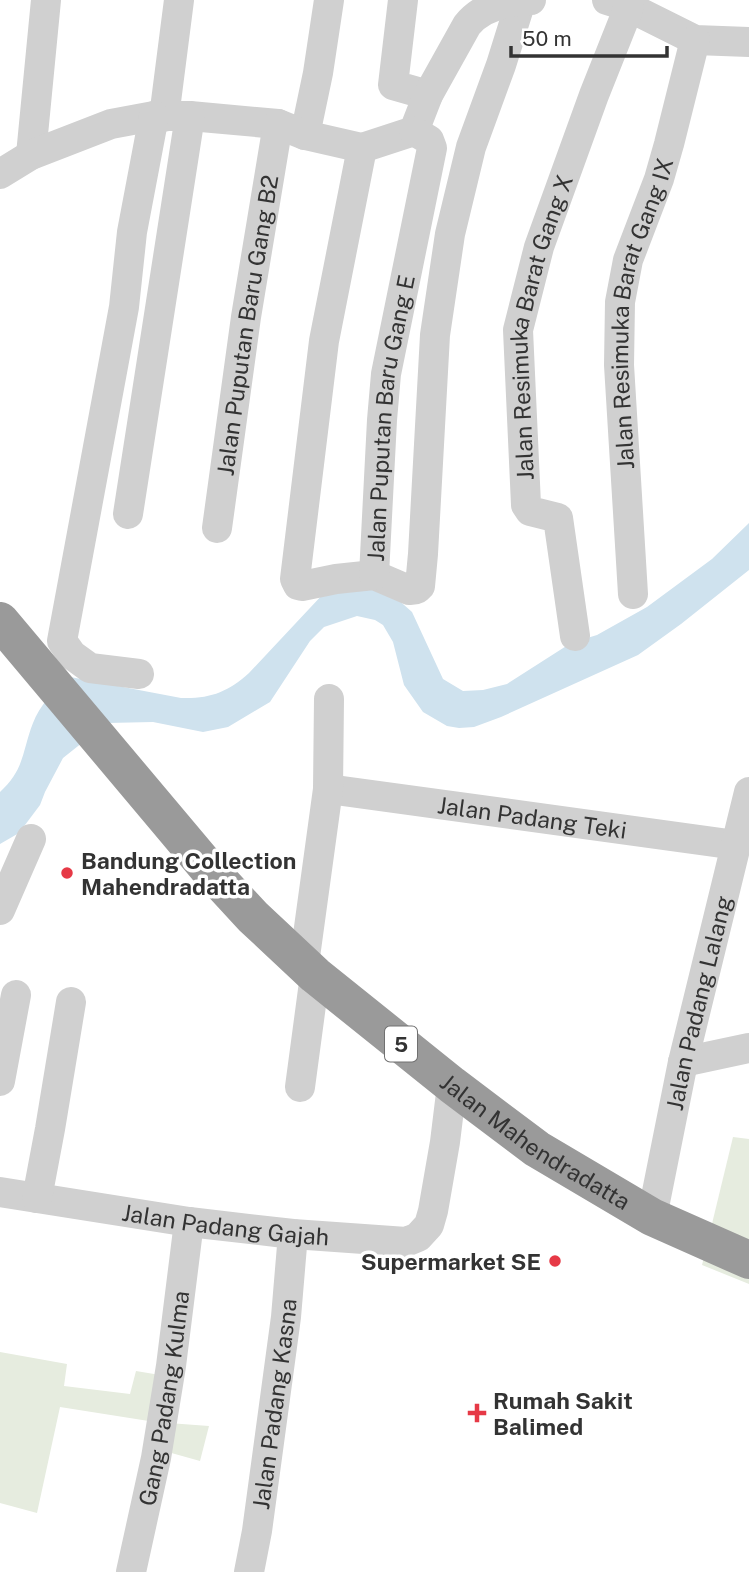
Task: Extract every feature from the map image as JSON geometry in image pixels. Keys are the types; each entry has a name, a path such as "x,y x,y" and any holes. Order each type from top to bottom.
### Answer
{"highway":[{"name":"Jalan Mahendradatta","path":"0,621 206,866 253,917 310,969 452,1085 537,1149 652,1217 749,1260"}],"street":[{"path":"31,155 46,0"},
{"path":"128,513 163,299 169,116 179,0"},
{"path":"305,135 329,0"},
{"path":"403,0 393,85 428,95"},
{"path":"0,174 31,155 111,124 169,116 278,124 305,135 362,148 414,131 428,95 475,15 502,2 531,0"},
{"path":"374,575 409,590 420,586 435,335 450,234 471,147 501,65 502,2"},
{"path":"618,4 695,40 749,42"},
{"name":"Jalan Resimuka Barat Gang X","path":"575,636 558,517 530,512 526,505 518,330 538,247 594,95 618,4"},
{"name":"Jalan Resimuka Barat Gang IX","path":"633,594 619,365 620,302 628,260 663,165 695,40"},
{"path":"139,674 90,667 72,655 62,641 124,307 132,232 169,116"},
{"name":"Jalan Puputan Baru Gang B2","path":"217,528 246,317 278,124"},
{"name":"Jalan Puputan Baru Gang E","path":"362,148 324,341 295,579 302,586 374,575 386,374 432,148 429,140 414,131"},
{"path":"300,1087 328,789 329,699"},
{"name":"Jalan Padang Teki","path":"328,789 736,845"},
{"name":"Jalan Padang Lalang","path":"652,1217 683,1062 749,792"},
{"path":"0,910 31,839"},
{"path":"0,1081 16,995"},
{"path":"37,1198 71,1002"},
{"path":"683,1062 749,1048"},
{"name":"Jalan Padang Gajah","path":"0,1192 189,1222 293,1234 406,1242 418,1237 429,1225 445,1142 452,1085"},
{"name":"Gang Padang Kulma","path":"131,1572 156,1458 189,1222"},
{"name":"Jalan Padang Kasna","path":"248,1572 257,1531 286,1317 293,1234"}],"shaded area":[{"path":"733,1137 749,1139 749,1284 702,1265"},
{"path":"0,1352 67,1364 64,1386 130,1394 136,1371 160,1375 155,1422 60,1407 37,1513 0,1503"},
{"path":"155,1422 209,1426 200,1461 150,1447"}],"water":[{"path":"749,523 749,570 681,624 638,655 501,717 474,727 459,728 447,726 423,712 404,685 393,642 383,625 375,620 357,616 324,627 310,641 270,702 228,727 203,732 153,722 107,723 63,758 40,805 19,833 0,844 0,792 19,767 36,717 65,676 181,698 210,696 226,690 249,673 324,593 385,588 412,612 443,679 463,691 483,690 507,684 571,643 597,635 647,607 712,559"}],"place":[{"name":"Bandung Collection Mahendradatta","path":"67,873"},
{"name":"Supermarket SE","path":"555,1261"},
{"name":"Rumah Sakit Balimed","path":"477,1413"}]}
